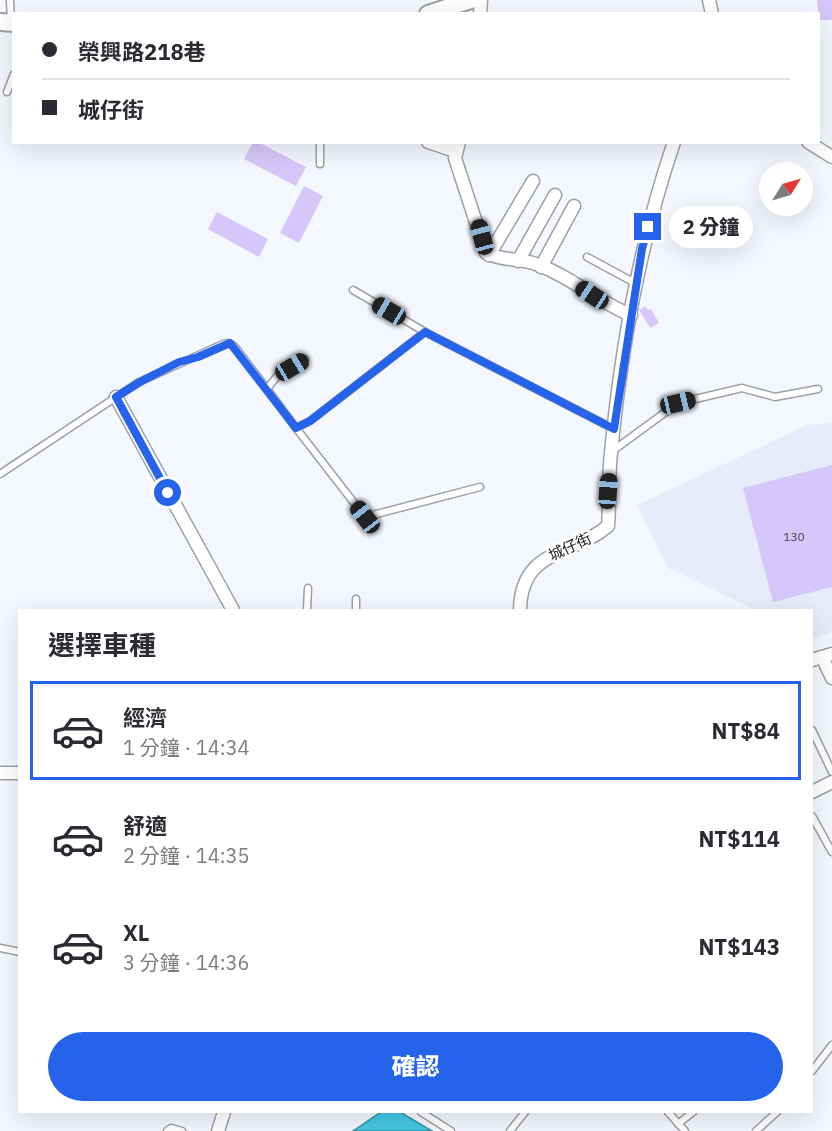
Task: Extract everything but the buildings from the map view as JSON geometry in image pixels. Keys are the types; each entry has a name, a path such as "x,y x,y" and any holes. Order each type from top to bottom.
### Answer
{"street":[{"path":"434,12 471,0"},
{"path":"440,144 457,147 455,158 486,253 496,259 518,261 541,267 609,306 631,315"},
{"name":"城仔街","path":"520,609 520,602 530,576 542,560 600,533 608,526 612,442 642,249 673,144"},
{"path":"811,144 832,157"},
{"path":"489,255 533,181"},
{"path":"518,261 555,195"},
{"path":"541,267 574,207"},
{"path":"116,397 232,609"},
{"path":"822,657 832,678"},
{"path":"0,773 18,773"},
{"path":"813,792 832,782"},
{"path":"218,1131 224,1113"}],"lane":[{"path":"8,22 10,0"},
{"path":"7,92 12,79"},
{"path":"320,144 320,164"},
{"path":"588,257 637,284"},
{"path":"353,290 612,442 678,403 742,388 775,397 818,389"},
{"path":"296,428 310,421 425,332"},
{"path":"0,474 140,382 179,362 198,357 230,343 365,517 480,488"},
{"path":"267,388 278,375 305,358"},
{"path":"307,609 308,588"},
{"path":"356,599 356,609"},
{"path":"813,732 832,772"},
{"path":"813,818 832,852"},
{"path":"0,948 18,952"},
{"path":"813,1070 832,1045"},
{"path":"423,1113 451,1131"},
{"path":"510,1131 524,1113"},
{"path":"669,1113 685,1131"},
{"path":"678,1124 692,1113"},
{"path":"756,1131 776,1113"},
{"path":"167,1131 171,1128 182,1131"}],"shaded area":[{"path":"832,423 832,632 813,639 813,609 753,609 668,568 637,505 807,425"}],"water":[{"path":"380,1113 402,1113 432,1131 353,1131"}],"route":[{"path":"168,493 116,397 179,362 198,357 223,344 230,343 235,347 296,428 310,421 425,332 614,429 616,402 642,249 648,227"}]}
